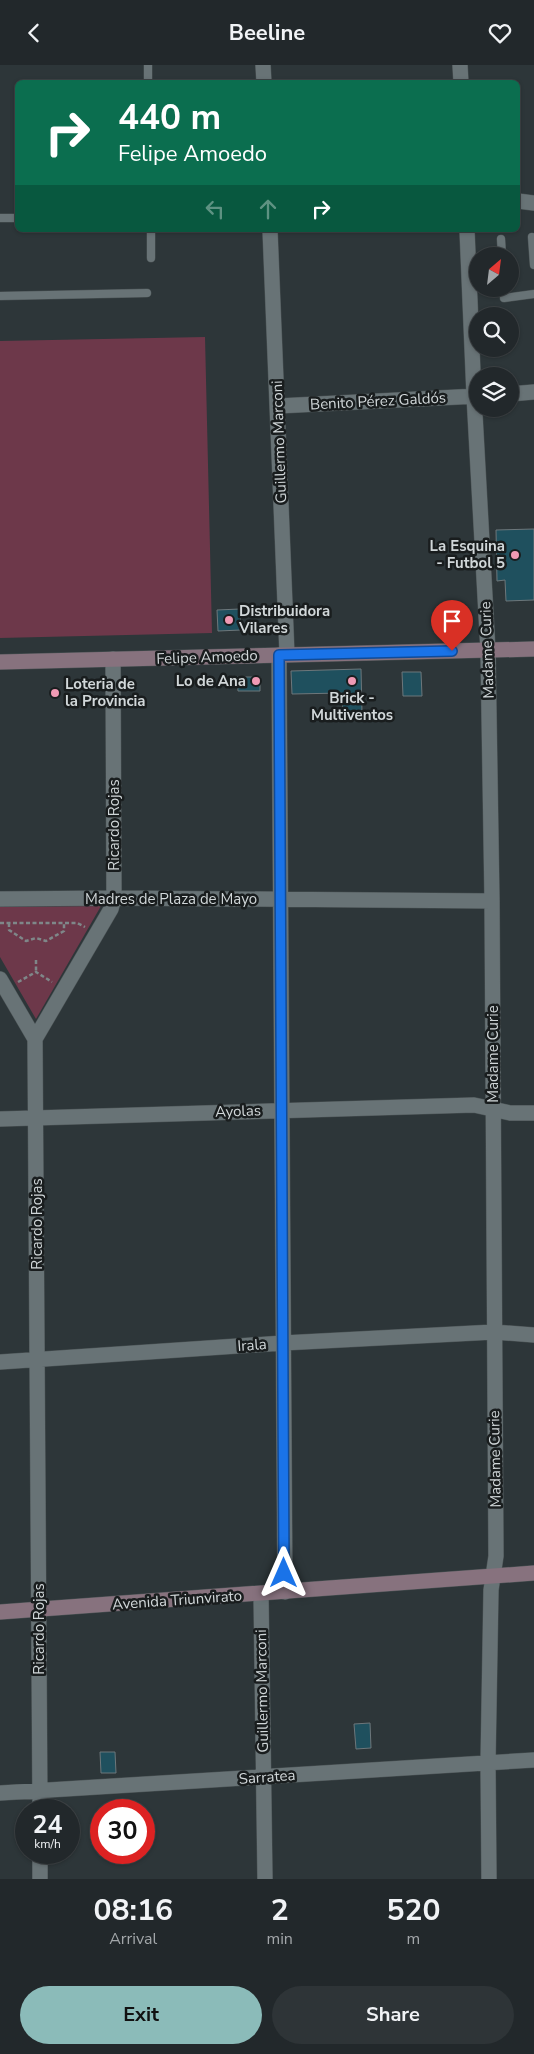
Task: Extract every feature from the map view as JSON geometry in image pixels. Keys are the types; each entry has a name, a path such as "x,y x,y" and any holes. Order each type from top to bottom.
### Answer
{"street":[{"path":"263,65 264,80"},
{"path":"460,65 461,80"},
{"path":"520,201 534,203"},
{"name":"Guillermo Marconi","path":"270,232 278,406 283,654 280,900 285,1592"},
{"name":"Madame Curie","path":"467,232 474,367"},
{"path":"519,393 534,392"},
{"name":"Benito Pérez Galdós","path":"278,406 469,396"},
{"name":"Madame Curie","path":"477,417 488,651 494,1110 496,1556 490,1590 489,1879"},
{"name":"Felipe Amoedo","path":"0,662 534,649"},
{"name":"Ricardo Rojas","path":"40,1799 35,1039 97,934 111,909 114,898 114,659"},
{"name":"Madres de Plaza de Mayo","path":"0,899 492,901"},
{"path":"3,984 35,1039"},
{"name":"Ayolas","path":"0,1119 474,1105 510,1113 534,1113"},
{"name":"Irala","path":"0,1362 283,1343 494,1333 534,1335"},
{"name":"Avenida Triunvirato","path":"0,1613 534,1573"},
{"name":"Guillermo Marconi","path":"261,1594 265,1879"},
{"name":"Sarratea","path":"0,1793 534,1760"},
{"path":"40,1864 40,1879"}],"lane":[{"path":"148,65 148,80"},
{"path":"0,218 15,218"},
{"path":"151,232 151,258"},
{"path":"532,237 534,265"},
{"path":"501,239 501,247"},
{"path":"0,296 147,293"},
{"path":"519,296 534,294"}],"path":[{"path":"0,923 77,923 97,934"},
{"path":"10,923 9,931 26,941 36,938 46,941 64,931 64,923"},
{"path":"36,960 36,972"},
{"path":"36,972 64,990"},
{"path":"3,984 36,972"}],"shaded area":[{"path":"205,337 212,633 0,638 0,341"},
{"path":"101,906 36,1019 0,957 0,907"}],"building":[{"name":"La Esquina - Futbol 5","path":"534,529 534,600 506,601 505,580 497,581 496,530"},
{"name":"Distribuidora Vilares","path":"240,609 241,630 218,631 217,610"},
{"path":"361,669 362,713 343,713 342,693 292,694 291,671"},
{"path":"402,672 421,672 422,696 403,696"},
{"path":"237,677 260,677 260,691 238,691"},
{"path":"370,1723 371,1748 356,1749 354,1724"},
{"path":"100,1752 115,1752 116,1773 101,1773"}],"place":[{"name":"La Esquina - Futbol 5","path":"515,555"},
{"name":"Distribuidora Vilares","path":"229,620"},
{"name":"Lo de Ana","path":"256,681"},
{"name":"Brick - Multiventos","path":"352,681"},
{"name":"Loteria de la Provincia","path":"55,693"}],"route":[{"path":"284,1573 279,655 452,651"}]}
